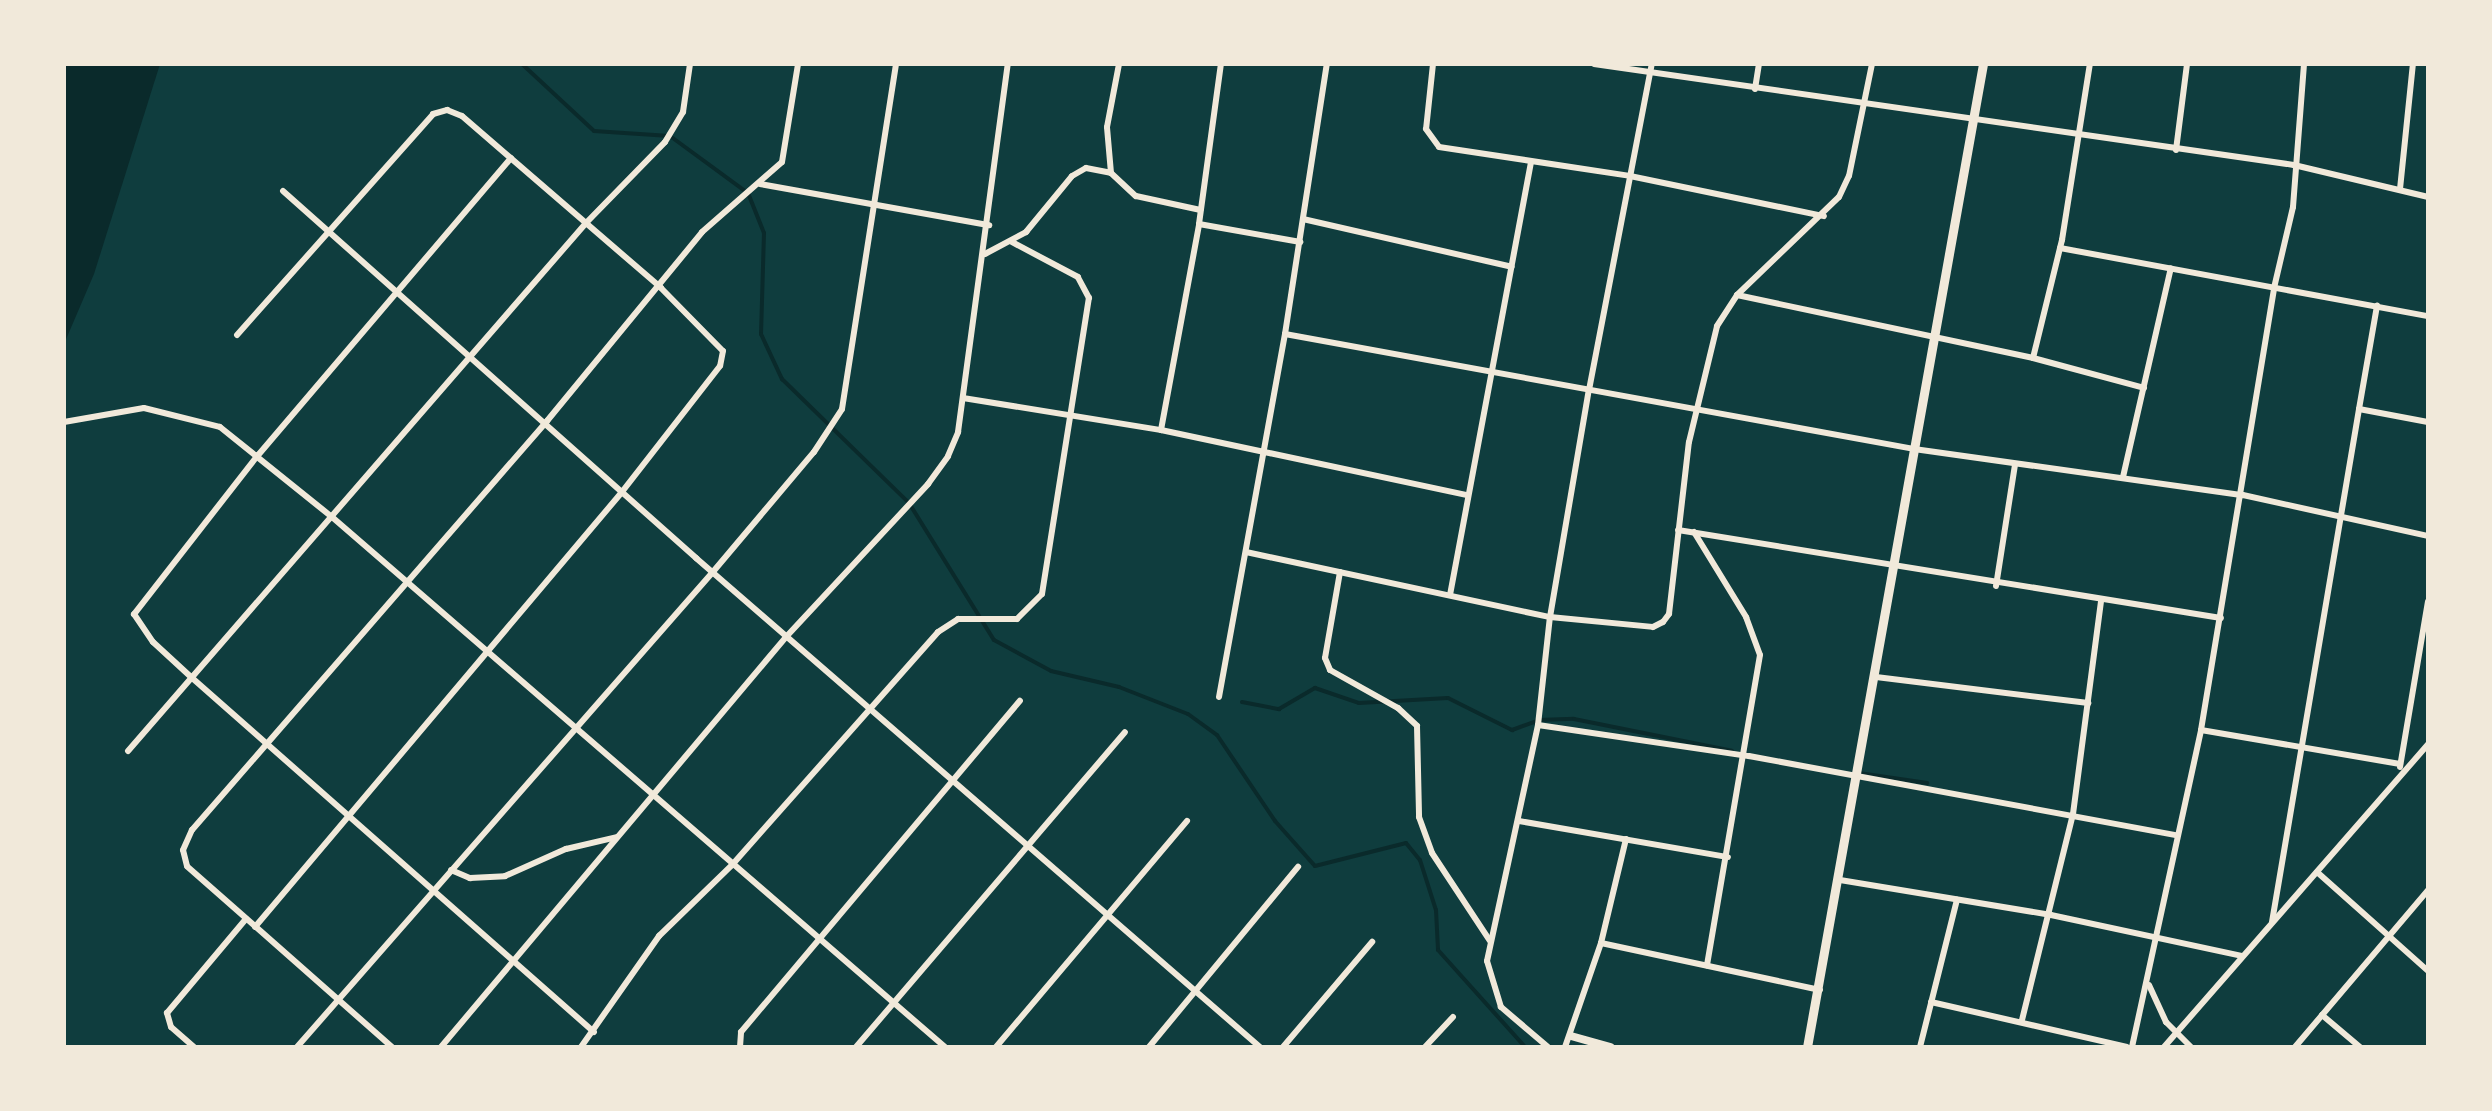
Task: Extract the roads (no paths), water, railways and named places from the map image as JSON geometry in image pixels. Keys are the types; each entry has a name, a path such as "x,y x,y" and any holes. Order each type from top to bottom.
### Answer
{"main road":[{"path":"1807,1047 1859,775 1893,564 1976,121 1983,64"}],"street":[{"path":"128,751 473,357 586,223 678,125 690,64"},
{"path":"392,1047 187,866 183,850 192,830 268,746 661,288 702,232 782,162 789,144 798,64"},
{"path":"297,1047 712,573 814,452 842,409 896,64"},
{"path":"441,1047 786,637 928,484 953,444 985,254 1008,64"},
{"path":"1111,173 1107,127 1119,64"},
{"path":"1161,430 1199,224 1221,64"},
{"path":"1219,697 1285,334 1327,64"},
{"path":"1433,64 1426,129 1430,139 1439,147 1630,176 1824,216"},
{"path":"1594,64 1649,75 2080,138 2294,165 2428,197"},
{"path":"1548,1047 1501,1007 1487,961 1538,725 1550,617 1589,390 1652,64"},
{"path":"1755,89 1759,64"},
{"path":"1246,552 1550,617 1653,627 1663,622 1669,614 1696,412 1717,326 1737,295 1824,216 1849,176 1872,64"},
{"path":"2033,358 2060,248 2090,64"},
{"path":"2176,150 2187,64"},
{"path":"1931,1002 2022,1020 2130,1047 2149,985 2176,835 2201,730 2243,495 2274,288 2293,207 2304,64"},
{"path":"2400,189 2413,64"},
{"path":"237,335 433,114 447,110 462,116 718,341 720,366 622,492 255,927"},
{"path":"511,158 258,455 134,614 153,642 191,677 594,1032"},
{"path":"1450,595 1531,162"},
{"path":"985,254 1012,242 1072,176 1086,168 1111,173 1136,196 1201,210"},
{"path":"760,184 989,225"},
{"path":"283,191 547,421 712,573 955,780 1260,1047"},
{"path":"1303,219 1512,267"},
{"path":"1199,224 1300,242"},
{"path":"581,1047 659,936 732,865 938,632 958,619 1017,619 1036,603 1046,583 1089,298 1086,285 1012,242"},
{"path":"2060,248 2428,316"},
{"path":"2123,477 2171,268"},
{"path":"1737,295 2033,358 2144,388"},
{"path":"2272,922 2337,516 2377,306"},
{"path":"1285,334 1696,412 1914,449 2243,495 2428,536"},
{"path":"963,398 1161,430 1467,495"},
{"path":"64,422 144,408 220,427 332,517 651,797 945,1047"},
{"path":"2359,409 2428,422"},
{"path":"1996,586 2015,465"},
{"path":"1678,530 1893,564 1996,586 2221,618"},
{"path":"1694,532 1757,639 1760,655 1707,966"},
{"path":"1340,572 1325,658 1330,670 1398,708 1417,726 1419,817 1432,853 1491,942"},
{"path":"2022,1020 2051,915 2073,814 2101,600"},
{"path":"2398,778 2428,601"},
{"path":"1876,677 2088,703"},
{"path":"740,1047 741,1032 1020,701"},
{"path":"1538,725 1859,775 2176,835"},
{"path":"2201,730 2400,764"},
{"path":"856,1047 1125,732"},
{"path":"2164,1047 2428,744"},
{"path":"996,1047 1187,821"},
{"path":"1519,821 1728,857"},
{"path":"451,870 470,878 505,876 566,849 617,837"},
{"path":"1565,1047 1601,943 1626,839"},
{"path":"1149,1047 1298,867"},
{"path":"2317,872 2428,971"},
{"path":"1840,880 2157,935 2242,956"},
{"path":"2295,1047 2428,890"},
{"path":"1920,1047 1957,900"},
{"path":"194,1047 171,1027 169,1006 246,919"},
{"path":"1283,1047 1372,942"},
{"path":"1601,943 1820,990"},
{"path":"2149,985 2176,1034 2191,1047"},
{"path":"2322,1015 2360,1047"},
{"path":"1425,1047 1453,1017"},
{"path":"1571,1036 1596,1046 1610,1047"}],"water":[{"path":"64,64 160,64 94,274 64,344"}],"waterway":[{"path":"522,64 594,131 670,136 748,193 764,233 761,334 782,379 909,503 994,640 1051,671 1119,687 1188,714 1217,735 1275,821 1315,866 1406,843 1420,860 1436,910 1438,950 1525,1047"},
{"path":"1242,702 1279,709 1315,688 1359,703 1448,698 1512,730 1539,720 1574,719 1732,751"},
{"path":"1859,773 1927,783"}]}
